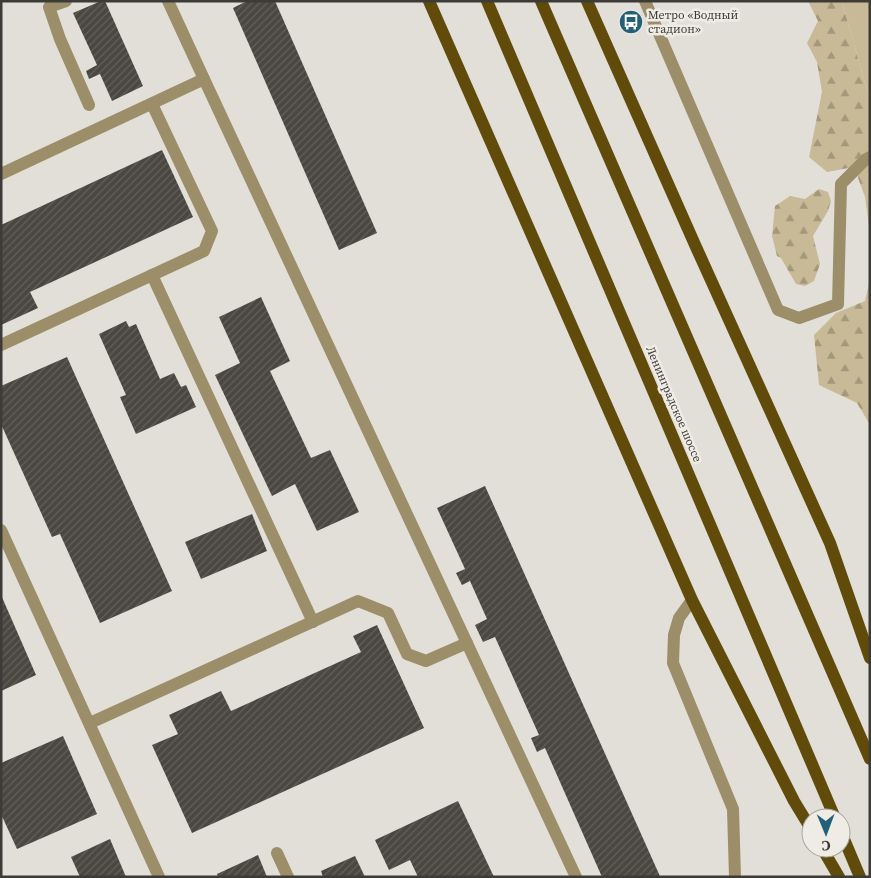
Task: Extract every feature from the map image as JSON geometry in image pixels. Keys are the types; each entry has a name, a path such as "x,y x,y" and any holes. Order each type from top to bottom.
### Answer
{"main road":[{"path":"429,1 692,600 801,813"},
{"name":"Ленинградское шоссе","path":"487,1 831,808"},
{"path":"541,1 870,759"},
{"path":"587,1 830,543 870,658"},
{"path":"851,856 860,877"},
{"path":"828,858 839,877"}],"lane":[{"path":"66,1 49,7 60,39 89,105"},
{"path":"168,1 576,877"},
{"path":"645,1 778,310 799,318 838,304 841,184 870,157"},
{"path":"1,174 204,79"},
{"path":"1,344 204,251 212,231 152,104"},
{"path":"152,275 313,622"},
{"path":"1,530 159,877"},
{"path":"692,600 679,618 674,634 674,663 733,809 735,877"},
{"path":"90,723 358,601 388,613 407,654 426,661 467,643"},
{"path":"277,853 288,877"}],"green space":[{"path":"808,1 842,1 870,101 870,232 865,197 854,167 827,172 809,157 822,92 817,62 807,43 818,21"},
{"path":"842,1 870,1 870,101"},
{"path":"819,189 828,192 831,201 828,211 813,236 820,264 814,281 805,286 796,284 781,258 777,256 772,236 775,206 790,196 805,199"},
{"path":"870,279 870,425 857,403 819,385 814,335 836,313 865,301"}],"building":[{"path":"105,1 143,86 112,101 100,74 89,79 86,71 97,65 73,13"},
{"path":"247,1 275,1 377,233 339,250 233,8"},
{"path":"162,150 193,217 30,292 38,308 1,325 1,225"},
{"path":"261,297 290,361 270,371 311,458 330,450 359,512 317,531 295,484 272,496 215,375 240,363 219,317"},
{"path":"126,321 129,327 136,324 160,379 174,373 181,387 186,385 196,407 136,434 120,397 126,395 99,334"},
{"path":"67,357 172,591 100,623 60,534 52,537 1,424 1,386"},
{"path":"485,486 660,877 602,877 545,748 537,752 531,738 539,735 495,637 483,642 475,625 487,619 470,581 462,585 456,573 465,569 437,508"},
{"path":"252,514 267,551 201,579 185,542"},
{"path":"1,595 36,675 1,691"},
{"path":"377,625 424,728 192,833 152,745 178,734 169,715 221,691 231,711 361,652 353,636"},
{"path":"63,736 97,814 17,849 1,814 1,763"},
{"path":"458,801 494,877 418,877 410,860 389,870 375,840"},
{"path":"110,839 126,877 80,877 71,857"},
{"path":"258,855 267,877 218,877 217,874"},
{"path":"355,856 365,877 323,877 321,871"}],"place":[{"name":"Метро «Водный стадион»","path":"631,22"}]}
